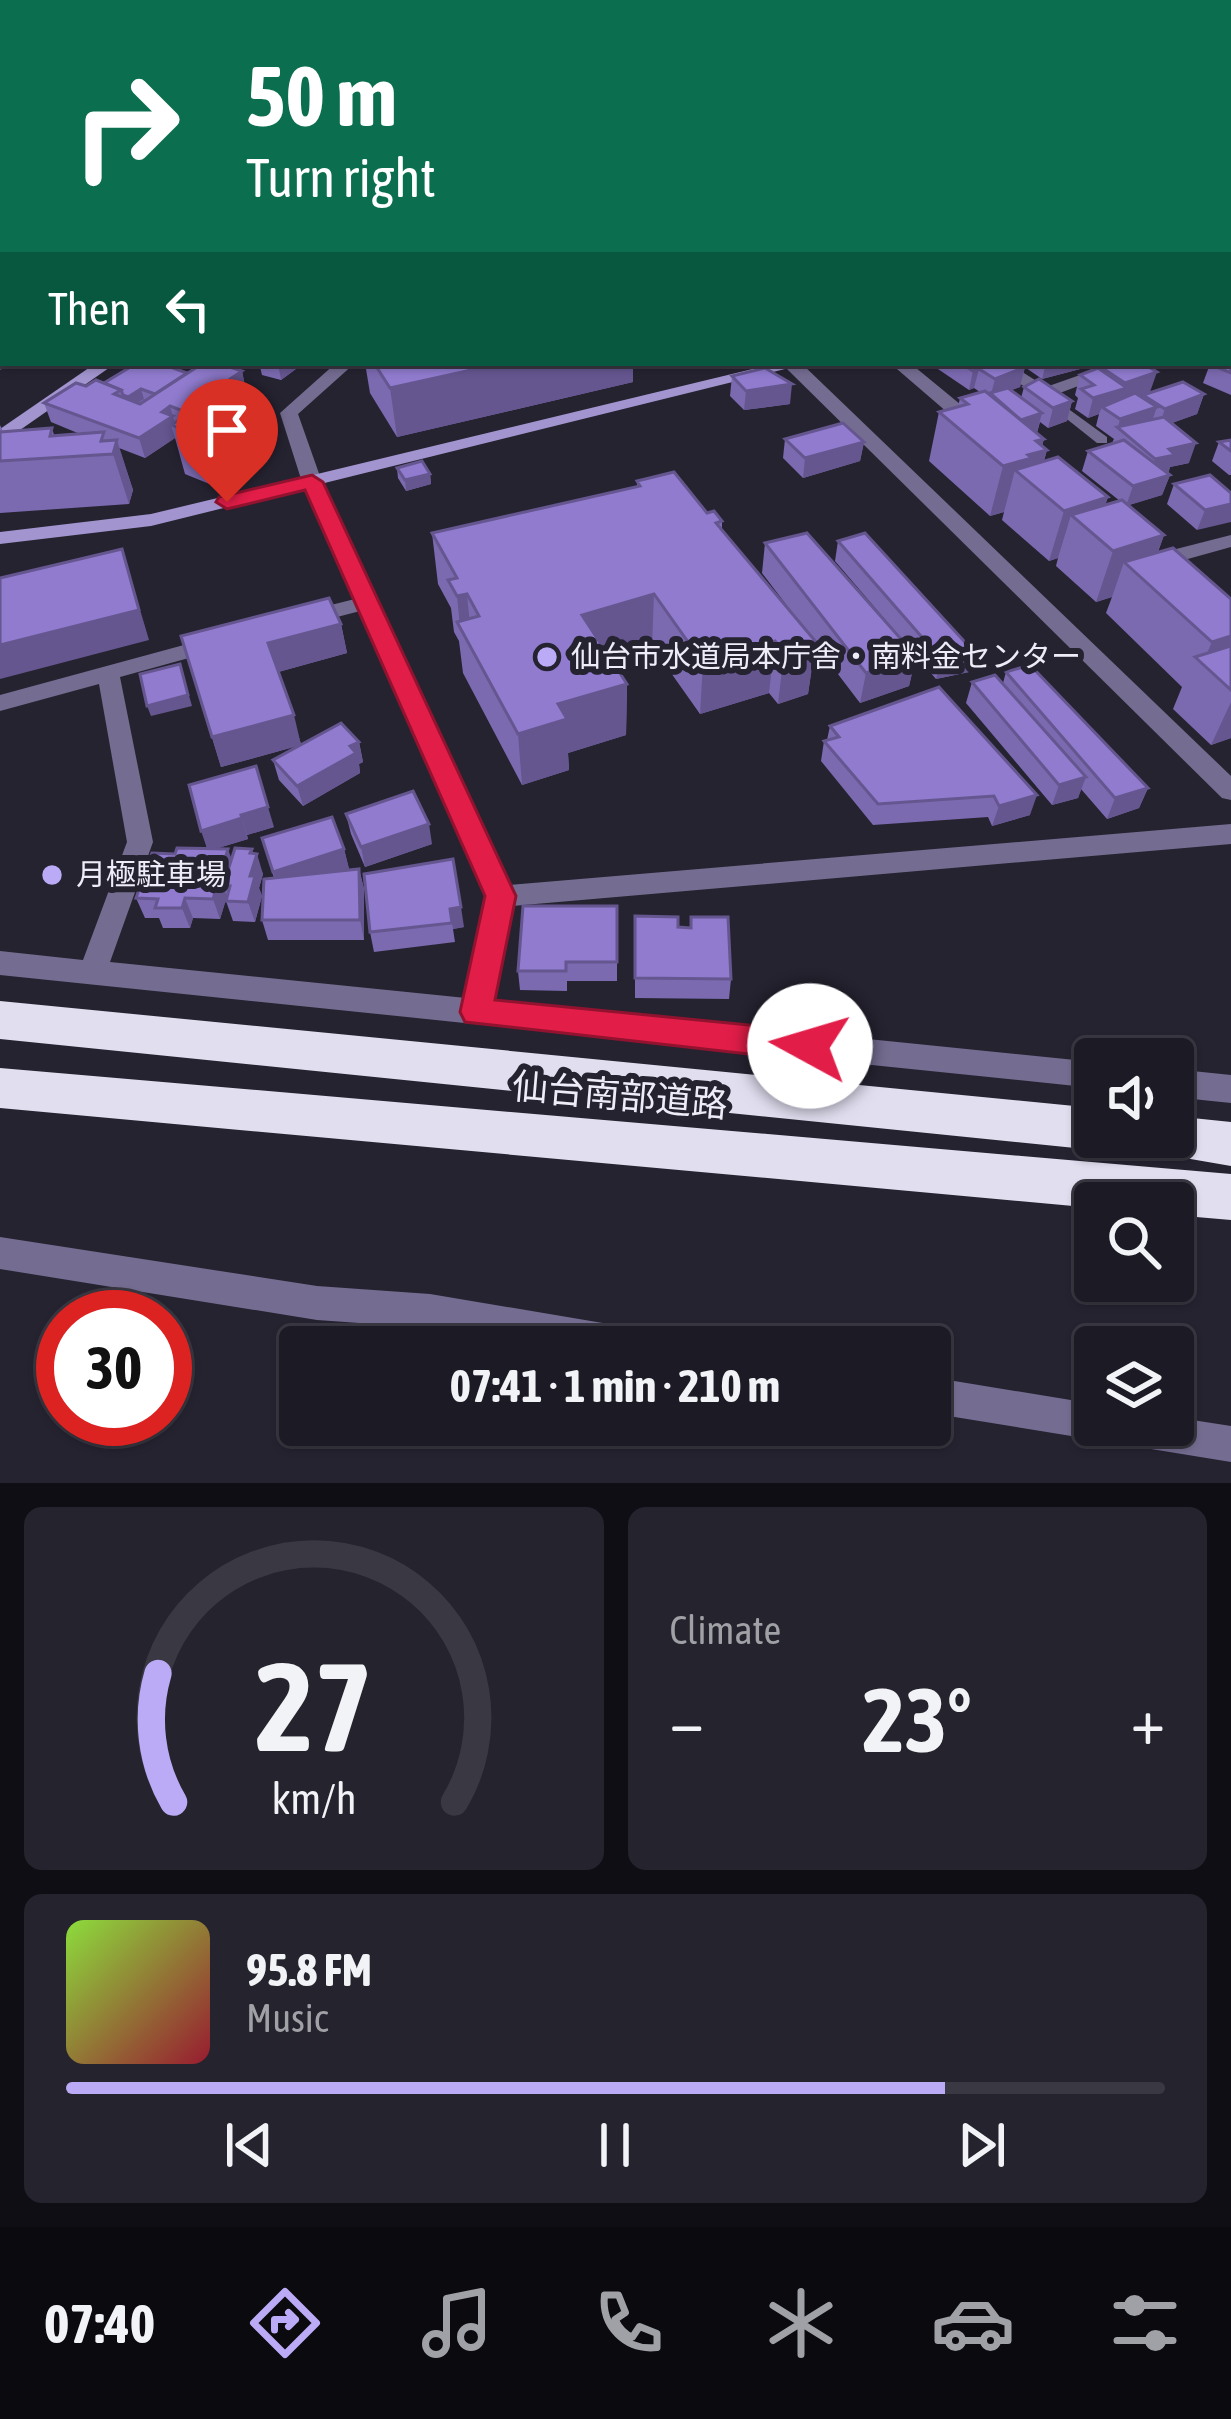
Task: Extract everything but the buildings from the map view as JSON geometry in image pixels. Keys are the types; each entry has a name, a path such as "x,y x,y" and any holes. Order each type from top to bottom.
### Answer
{"highway":[{"name":"仙台南部道路","path":"0,1020 1074,1127"},
{"name":"仙台南部道路","path":"0,1088 1231,1197"},
{"path":"1194,1140 1231,1144"}],"street":[{"path":"0,438 103,366"},
{"path":"343,366 289,413 312,482 500,896 477,1012"},
{"path":"0,538 151,520 788,366"},
{"path":"798,366 1231,791"},
{"path":"903,366 986,435"},
{"path":"1001,366 1064,409"},
{"path":"1044,394 1131,369"},
{"path":"1140,565 1231,541"},
{"path":"279,626 370,602"},
{"path":"0,703 236,638"},
{"path":"92,972 140,842 108,672"},
{"path":"500,896 1231,834"},
{"path":"0,963 1074,1073"},
{"path":"1194,1085 1231,1089"},
{"path":"0,1253 317,1303 430,1311 519,1326"},
{"path":"951,1398 1074,1419"},
{"path":"1194,1438 1231,1444"}],"lane":[{"path":"1064,409 1102,440"}],"place":[{"name":"仙台市水道局本庁舎・南料金センター","path":"547,657"},
{"name":"月極駐車場","path":"52,875"}],"route":[{"path":"227,502 312,482 500,896 477,1012 810,1046"}]}
